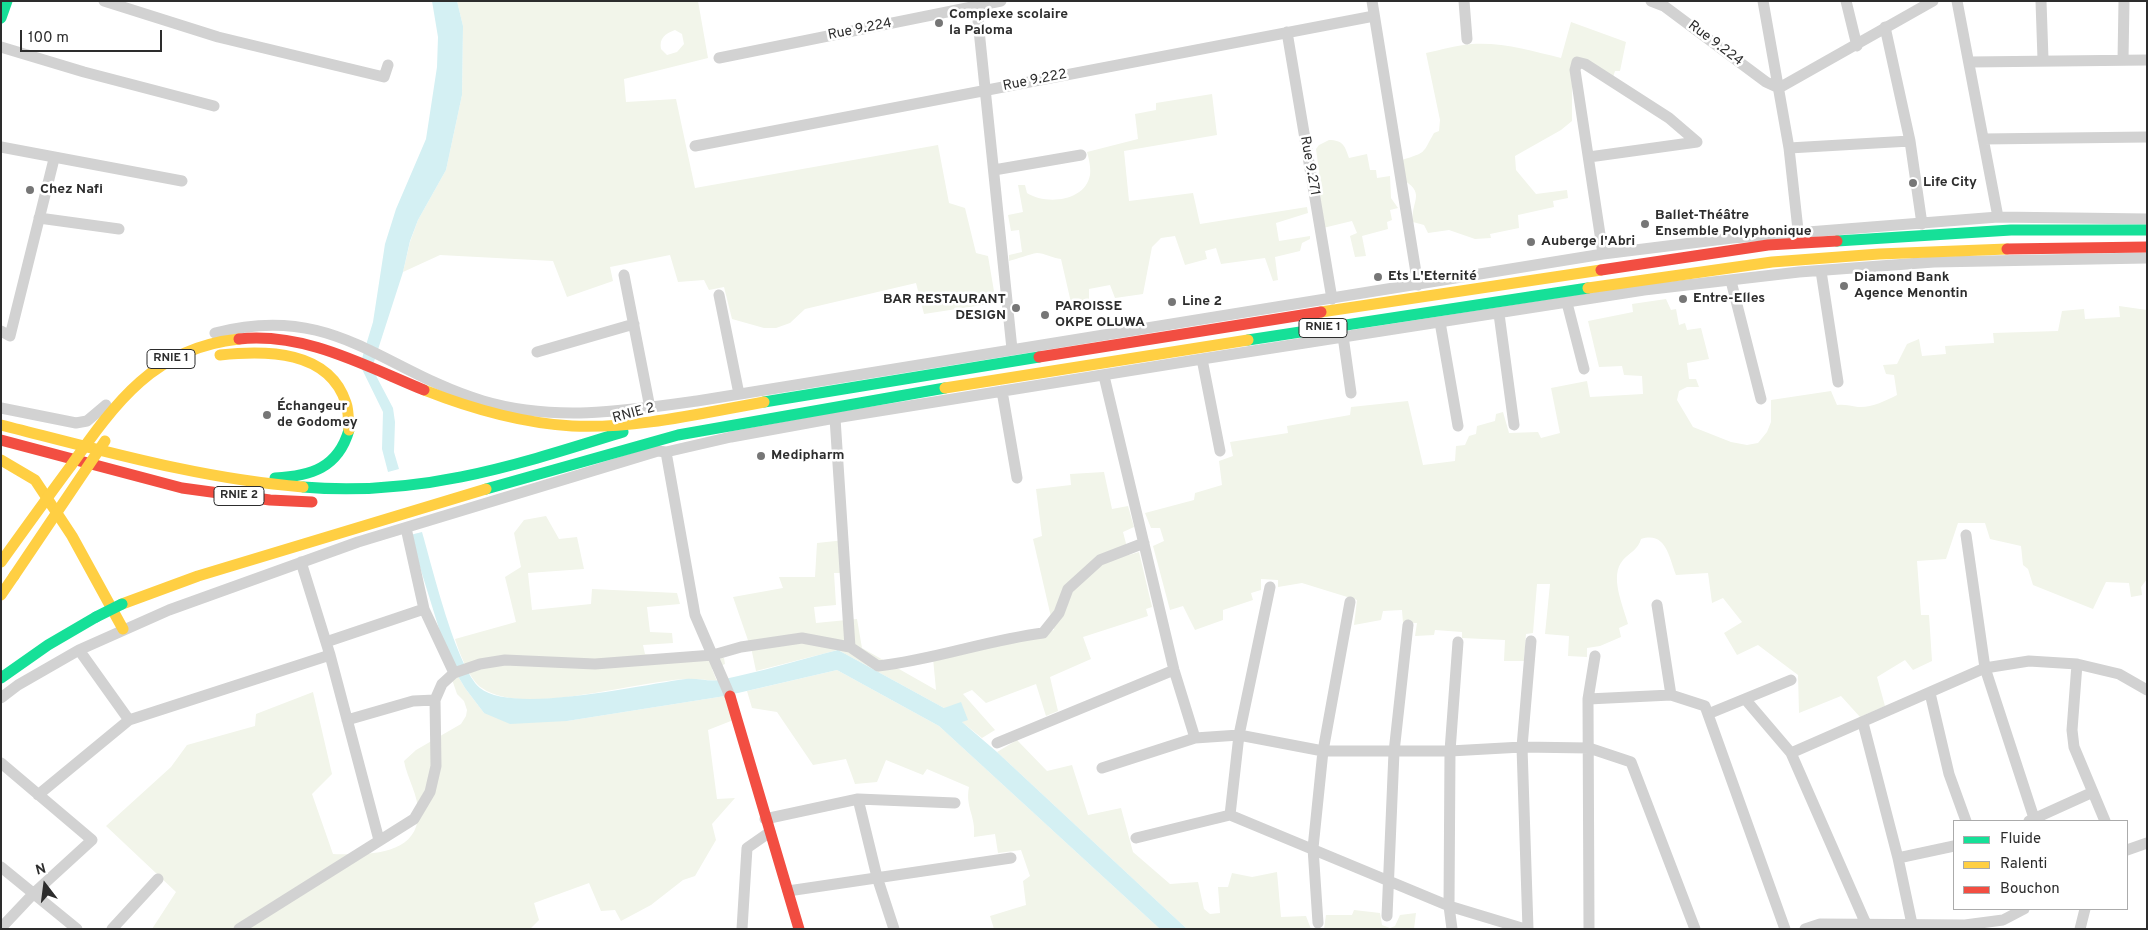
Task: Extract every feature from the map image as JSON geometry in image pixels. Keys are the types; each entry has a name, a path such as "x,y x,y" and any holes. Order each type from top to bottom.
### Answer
{"main road":[{"path":"1,18 7,1"},
{"name":"RNIE 1","path":"1,562 110,412 151,371 188,351 231,340 252,337 292,339 310,344 469,408 526,421 595,426 687,415 1219,328 1799,237 2011,230 2147,230"},
{"name":"RNIE 1","path":"1,678 48,645 96,617 122,604 198,576 482,490 653,441 745,422 1314,330 1642,279 1798,258 2011,248 2147,247"},
{"path":"1,595 112,430 153,386 185,365 217,355 262,352 282,353 304,360 329,372 338,381 349,408 349,430 343,450 334,461 321,469 281,478 231,480"},
{"path":"687,415 717,398"},
{"name":"RNIE 2","path":"1,425 231,480 312,489 378,488 435,483 509,466 687,415"},
{"name":"RNIE 2","path":"1,440 182,488 270,500 324,502"},
{"path":"1,460 35,480 72,536 123,629"},
{"path":"417,498 482,490"},
{"path":"730,696 764,819 770,832 799,929"}],"street":[{"path":"104,1 218,37 384,77 388,65"},
{"name":"Rue 9.224","path":"719,58 976,4 1001,1"},
{"path":"1372,1 1418,284"},
{"path":"1464,1 1467,39"},
{"name":"Rue 9.224","path":"1651,1 1664,4 1766,82 1779,88"},
{"path":"1762,1 1789,148 1799,237 1799,272"},
{"path":"1846,1 1857,46"},
{"path":"1779,88 1857,46 1885,27 1933,1"},
{"path":"1957,1 1998,217"},
{"path":"2041,1 2043,59"},
{"path":"2123,60 2124,1"},
{"path":"976,4 1012,349"},
{"name":"Rue 9.222","path":"695,146 1374,16"},
{"path":"1885,27 1910,141 1922,224"},
{"name":"Rue 9.271","path":"1287,32 1332,299"},
{"path":"1,47 84,72 214,106"},
{"path":"1970,62 2043,59 2147,60"},
{"path":"1589,157 1697,142 1669,118 1585,64 1577,62 1576,70 1603,254"},
{"path":"1983,139 2147,137"},
{"path":"1789,148 1910,141"},
{"path":"1,147 54,159 182,181"},
{"path":"994,170 1081,155"},
{"path":"1,331 10,336 54,159"},
{"path":"1,408 76,423 87,421 104,408 127,381 144,367 187,343 232,329 252,326 295,326 320,330 364,346 446,387 484,401 511,407 567,414 611,413 717,398 1603,254 1732,238 1799,237 1998,217 2147,219"},
{"path":"39,218 119,229"},
{"path":"1,698 18,685 79,650 123,629 301,562 630,458 658,451 666,452 732,437 835,418 1343,336 1499,314 1644,290 1799,272 2010,259 2147,258"},
{"path":"1821,271 1838,382"},
{"path":"624,275 650,408"},
{"path":"1731,281 1761,399"},
{"path":"719,295 739,394"},
{"path":"1567,303 1584,368"},
{"path":"1499,314 1514,424"},
{"path":"1440,322 1458,426"},
{"path":"537,352 634,324"},
{"path":"1343,336 1351,392"},
{"path":"1202,359 1220,451"},
{"path":"1104,376 1174,670 1196,738"},
{"path":"1002,391 1017,478"},
{"path":"835,418 850,648"},
{"path":"666,452 695,615 724,678 730,696"},
{"path":"406,528 424,610 454,673"},
{"path":"1966,535 1985,668 2031,820 2093,792"},
{"path":"239,929 309,886 347,859 414,819 430,792 436,766 435,700 442,684 454,673 480,664 505,660 595,664 713,655 741,647 802,638 850,648 878,666 907,663 1010,637 1043,633 1059,613 1068,589 1100,560 1144,543"},
{"path":"301,562 330,655 379,840"},
{"path":"1230,814 1239,735 1270,587"},
{"path":"1318,923 1313,848 1323,751 1350,602"},
{"path":"1657,605 1671,695"},
{"path":"326,642 424,610"},
{"path":"1387,916 1390,882 1394,752 1408,625"},
{"path":"1136,838 1230,814 1449,906 1527,929 1522,747 1531,641"},
{"path":"1452,929 1449,906 1450,751 1458,642"},
{"path":"79,650 129,720"},
{"path":"38,795 129,720 330,655"},
{"path":"1589,929 1588,699 1595,656"},
{"path":"1791,753 1985,668 2029,661 2077,664 2119,674 2147,690"},
{"path":"2077,664 2072,730 2074,747 2105,820"},
{"path":"997,743 1174,670"},
{"path":"1708,714 1791,680"},
{"path":"1930,693 1949,774 1966,820"},
{"path":"1588,699 1671,695 1705,706 1785,929"},
{"path":"1745,699 1791,753 1866,924"},
{"path":"347,720 413,701 435,700"},
{"path":"1863,723 1898,858 1912,924"},
{"path":"1102,768 1196,738 1239,735 1323,751 1394,752 1522,747 1589,748 1631,762 1695,929"},
{"path":"1,763 92,840 34,894 1,928"},
{"path":"764,819 858,799 955,803"},
{"path":"858,799 877,877 894,929"},
{"path":"742,929 747,848 770,832"},
{"path":"2128,850 2147,843"},
{"path":"1898,858 1953,846"},
{"path":"788,891 1010,858"},
{"path":"1,867 77,929"},
{"path":"112,929 158,879"},
{"path":"1805,929 1820,924 1912,924 1941,927 1965,925 2003,920 2022,910"},
{"path":"2080,929 2085,910"}],"shaded area":[{"path":"457,1 698,1 708,58 624,79 626,102 676,99 695,188 938,145 949,203 965,208 976,253 988,256 996,303 924,314 916,283 805,309 790,323 776,328 764,328 732,319 724,287 709,290 704,280 678,282 670,255 610,267 613,281 567,297 553,261 440,255 403,272 410,242 418,220 446,170 462,95 463,26","holes":["675,30 682,34 684,44 677,52 667,55 661,49 662,39"]},
{"path":"1571,22 1626,42 1620,71 1615,71 1613,77 1572,66 1572,121 1561,130 1515,156 1516,170 1536,194 1567,190 1568,198 1553,201 1554,207 1518,215 1519,228 1490,234 1491,238 1475,239 1449,230 1428,233 1424,225 1413,222 1416,195 1415,190 1405,181 1402,160 1423,151 1434,133 1439,131 1440,120 1426,53 1461,45 1495,44 1561,58"},
{"path":"1212,94 1217,135 1124,151 1129,201 1193,193 1200,224 1307,207 1308,213 1276,223 1279,241 1310,236 1310,239 1302,243 1300,251 1275,257 1278,280 1273,281 1265,258 1221,264 1216,248 1205,251 1207,259 1185,265 1175,236 1161,238 1152,247 1143,294 1115,298 1110,285 1089,289 1089,305 1072,307 1061,259 1037,253 1009,261 1009,255 1022,252 1019,230 1011,231 1008,215 1023,212 1018,185 1025,185 1027,193 1044,199 1054,200 1073,196 1087,184 1090,175 1087,152 1138,139 1135,114 1156,110 1156,103"},
{"path":"1329,140 1343,144 1349,158 1367,154 1370,170 1376,170 1377,178 1390,176 1391,198 1398,208 1390,210 1392,220 1387,222 1388,229 1362,236 1366,256 1355,257 1350,236 1357,233 1352,221 1323,228 1315,179 1319,172 1316,149 1319,145"},
{"path":"1666,299 1671,310 1676,309 1679,325 1685,323 1687,330 1701,328 1709,359 1687,363 1689,379 1696,379 1699,387 1687,387 1679,391 1677,400 1693,427 1731,442 1747,445 1758,443 1767,432 1771,422 1771,400 1831,391 1837,405 1863,407 1878,404 1897,395 1894,375 1886,374 1883,365 1897,364 1907,344 1919,339 1922,356 1946,354 1945,346 1994,343 1993,333 2058,331 2062,311 2084,309 2085,319 2120,317 2119,306 2147,310 2147,579 2141,587 2142,595 2131,597 2129,583 2106,582 2093,609 2033,585 2028,569 2023,565 2021,546 1990,539 1985,523 1958,523 1946,559 1917,561 1921,615 1929,615 1932,661 1913,670 1905,660 1877,677 1885,706 1860,717 1841,696 1799,713 1798,675 1758,645 1737,655 1724,633 1742,622 1723,598 1712,603 1708,573 1676,575 1665,547 1656,539 1641,539 1638,546 1623,560 1619,567 1617,574 1618,591 1628,624 1619,628 1621,637 1600,646 1587,648 1587,657 1568,656 1569,636 1545,634 1550,584 1537,584 1533,633 1526,634 1524,661 1504,661 1505,640 1462,638 1462,632 1435,630 1434,635 1415,636 1417,623 1403,623 1402,610 1383,611 1381,620 1354,625 1357,600 1302,583 1278,587 1278,580 1261,579 1261,590 1251,593 1253,600 1223,610 1223,620 1195,630 1183,606 1170,610 1153,546 1164,541 1160,528 1151,528 1145,513 1194,500 1195,493 1222,485 1219,461 1233,456 1230,442 1288,433 1287,426 1350,415 1351,407 1408,401 1423,465 1455,461 1456,446 1465,445 1469,436 1476,434 1477,426 1495,421 1496,414 1503,412 1509,433 1538,432 1541,438 1560,433 1551,388 1587,381 1590,397 1643,394 1642,376 1624,375 1622,366 1599,367 1588,321 1633,312 1632,304"},
{"path":"1104,472 1112,509 1128,506 1134,527 1123,532 1129,555 1139,552 1152,607 1146,609 1148,616 1083,637 1091,659 1050,677 1058,711 1046,716 1036,684 986,703 972,690 963,694 995,730 982,738 944,708 838,650 756,671 752,652 733,597 783,588 779,577 815,577 817,543 845,540 849,573 834,573 836,605 814,607 816,623 857,619 862,648 936,690 933,658 1054,630 1033,539 1042,536 1036,489 1071,485 1070,474"},
{"path":"546,516 559,539 577,537 584,569 528,573 532,610 591,604 592,589 677,593 680,604 647,607 650,632 672,633 673,643 643,645 645,654 672,658 674,663 724,658 725,664 712,669 717,681 691,679 669,681 583,695 525,699 501,696 482,688 473,679 455,639 516,622 505,577 521,567 514,533 524,520"},
{"path":"449,661 465,688 484,713 567,721 725,696 736,719 708,730 717,799 735,798 712,824 716,840 695,876 683,880 651,905 621,921 615,910 601,911 589,883 534,903 539,920 530,929 152,929 176,892 106,826 171,767 187,745 255,726 256,714 313,692 332,774 312,794 333,854 373,853 387,850 399,846 409,839 416,828 417,801 404,761 416,750 461,724 466,716 467,710 464,701 457,694 446,662"},
{"path":"837,670 939,726 1160,929 994,929 990,916 1026,905 1023,881 1030,876 1021,850 998,853 995,834 974,837 974,823 968,801 969,787 927,769 923,775 886,760 877,782 855,784 846,759 813,765 777,712 752,708 747,691"},
{"path":"1017,740 1047,771 1072,765 1088,815 1121,808 1133,852 1170,884 1198,882 1204,909 1210,914 1220,913 1218,887 1228,887 1232,873 1252,877 1277,872 1281,917 1306,916 1311,929 1187,929 997,752"},
{"path":"1354,910 1380,913 1382,925 1390,928 1395,926 1400,915 1416,913 1414,929 1324,929 1326,915 1352,915"}],"water":[{"path":"432,1 457,1 463,26 462,95 446,170 418,220 410,241 403,272 372,368 393,408 395,422 394,452 399,469 388,472 382,449 383,412 360,365 373,322 385,244 396,209 426,139 437,67 438,37"},
{"path":"422,532 438,591 462,660 471,677 480,688 496,696 520,699 579,696 686,679 720,680 838,650 944,708 961,702 968,720 962,722 997,752 1187,929 1160,929 939,726 837,670 725,696 567,721 510,724 484,713 465,688 449,661 410,535"}],"traffic: fast":[{"path":"1,18 7,1"},
{"path":"1837,241 2011,230 2147,230"},
{"path":"1248,340 1588,288"},
{"path":"764,402 1039,357"},
{"path":"486,489 678,435 945,388"},
{"path":"275,478 300,475 321,468 338,453 349,430"},
{"path":"303,487 346,489 426,483 504,467 623,432"},
{"path":"96,617 122,604"},
{"path":"1,678 48,645 96,617"}],"traffic: slow":[{"path":"1588,288 1772,262 1879,254 2007,249"},
{"path":"1321,312 1601,270"},
{"path":"1,562 87,443 121,400 140,382 160,366 183,354 209,344 239,339"},
{"path":"945,388 1248,340"},
{"path":"220,355 238,353 276,354 294,357 311,363 326,372 338,386 347,406 349,430"},
{"path":"424,390 496,414 534,422 572,426 645,423 764,402"},
{"path":"1,425 189,470 265,483 303,487"},
{"path":"14,576 105,441"},
{"path":"1,460 35,480 72,536 123,629"},
{"path":"122,604 198,576 486,489"},
{"path":"1,595 14,576"}],"traffic: jam":[{"path":"1601,270 1768,245 1837,241"},
{"path":"2007,249 2147,247"},
{"path":"1039,357 1321,312"},
{"path":"239,339 263,338 311,346 357,361 424,390"},
{"path":"1,440 182,488 270,500 312,502"},
{"path":"730,696 799,929"}],"place":[{"name":"Complexe scolaire la Paloma","path":"939,23"},
{"name":"Life City","path":"1913,183"},
{"name":"Chez Nafi","path":"30,190"},
{"name":"Ballet-Théâtre Ensemble Polyphonique","path":"1645,224"},
{"name":"Auberge l'Abri","path":"1531,242"},
{"name":"Ets L'Eternité","path":"1378,277"},
{"name":"Diamond Bank Agence Menontin","path":"1844,286"},
{"name":"Entre-Elles","path":"1683,299"},
{"name":"Line 2","path":"1172,302"},
{"name":"BAR RESTAURANT DESIGN","path":"1016,308"},
{"name":"PAROISSE OKPE OLUWA","path":"1045,315"},
{"name":"Échangeur de Godomey","path":"267,415"},
{"name":"Medipharm","path":"761,456"}]}
